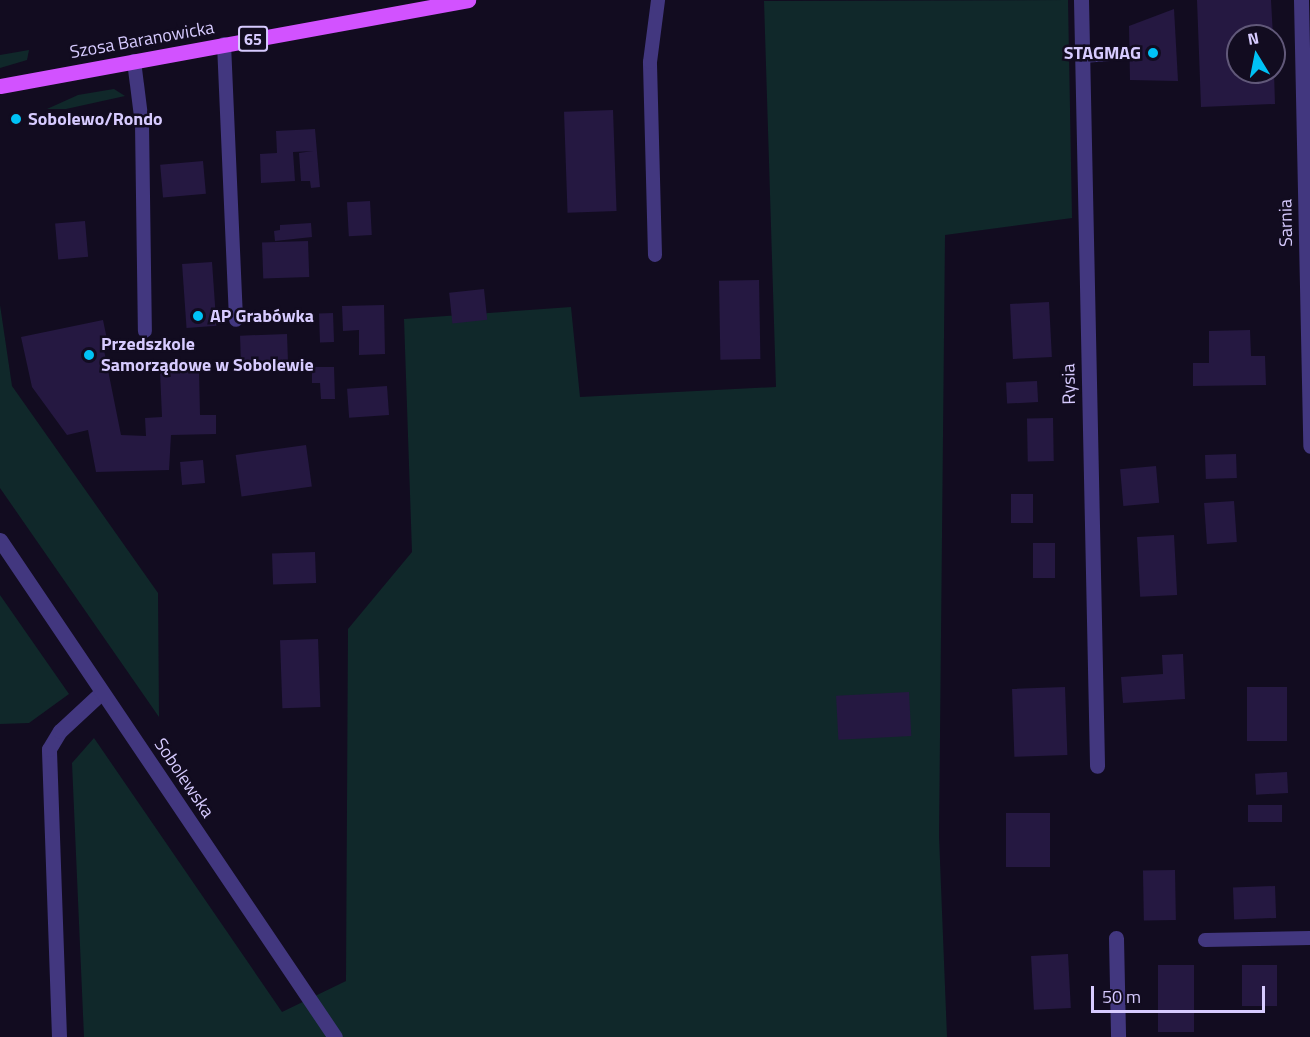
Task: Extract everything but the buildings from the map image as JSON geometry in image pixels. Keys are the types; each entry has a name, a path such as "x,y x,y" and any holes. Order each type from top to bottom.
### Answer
{"main road":[{"name":"Szosa Baranowicka","path":"0,86 468,0"}],"street":[{"name":"Rysia","path":"1080,0 1096,766"},
{"name":"Sarnia","path":"1301,0 1310,446"},
{"name":"Sobolewska","path":"0,540 335,1037"},
{"path":"59,1037 49,749 60,731 102,692"},
{"path":"1116,938 1118,1037"}],"lane":[{"path":"656,255 650,62 658,0"},
{"path":"224,44 236,321"},
{"path":"1082,56 1110,54"},
{"path":"134,61 142,124 145,331"},
{"path":"1205,940 1310,938"}],"green space":[{"path":"1068,0 1072,218 945,235 939,836 947,1037 84,1037 72,763 94,738 282,1012 346,981 348,629 412,552 404,319 571,307 580,397 776,387 764,1"},
{"path":"29,50 27,60 0,68 0,55"},
{"path":"114,89 125,96 66,109 47,109 78,95"},
{"path":"0,305 12,386 158,593 159,717 0,488"},
{"path":"0,595 69,694 29,723 0,724"}],"place":[{"name":"STAGMAG","path":"1153,53"},
{"name":"Sobolewo/Rondo","path":"16,119"},
{"name":"AP Grabówka","path":"198,316"},
{"name":"Przedszkole Samorządowe w Sobolewie","path":"89,355"}]}
